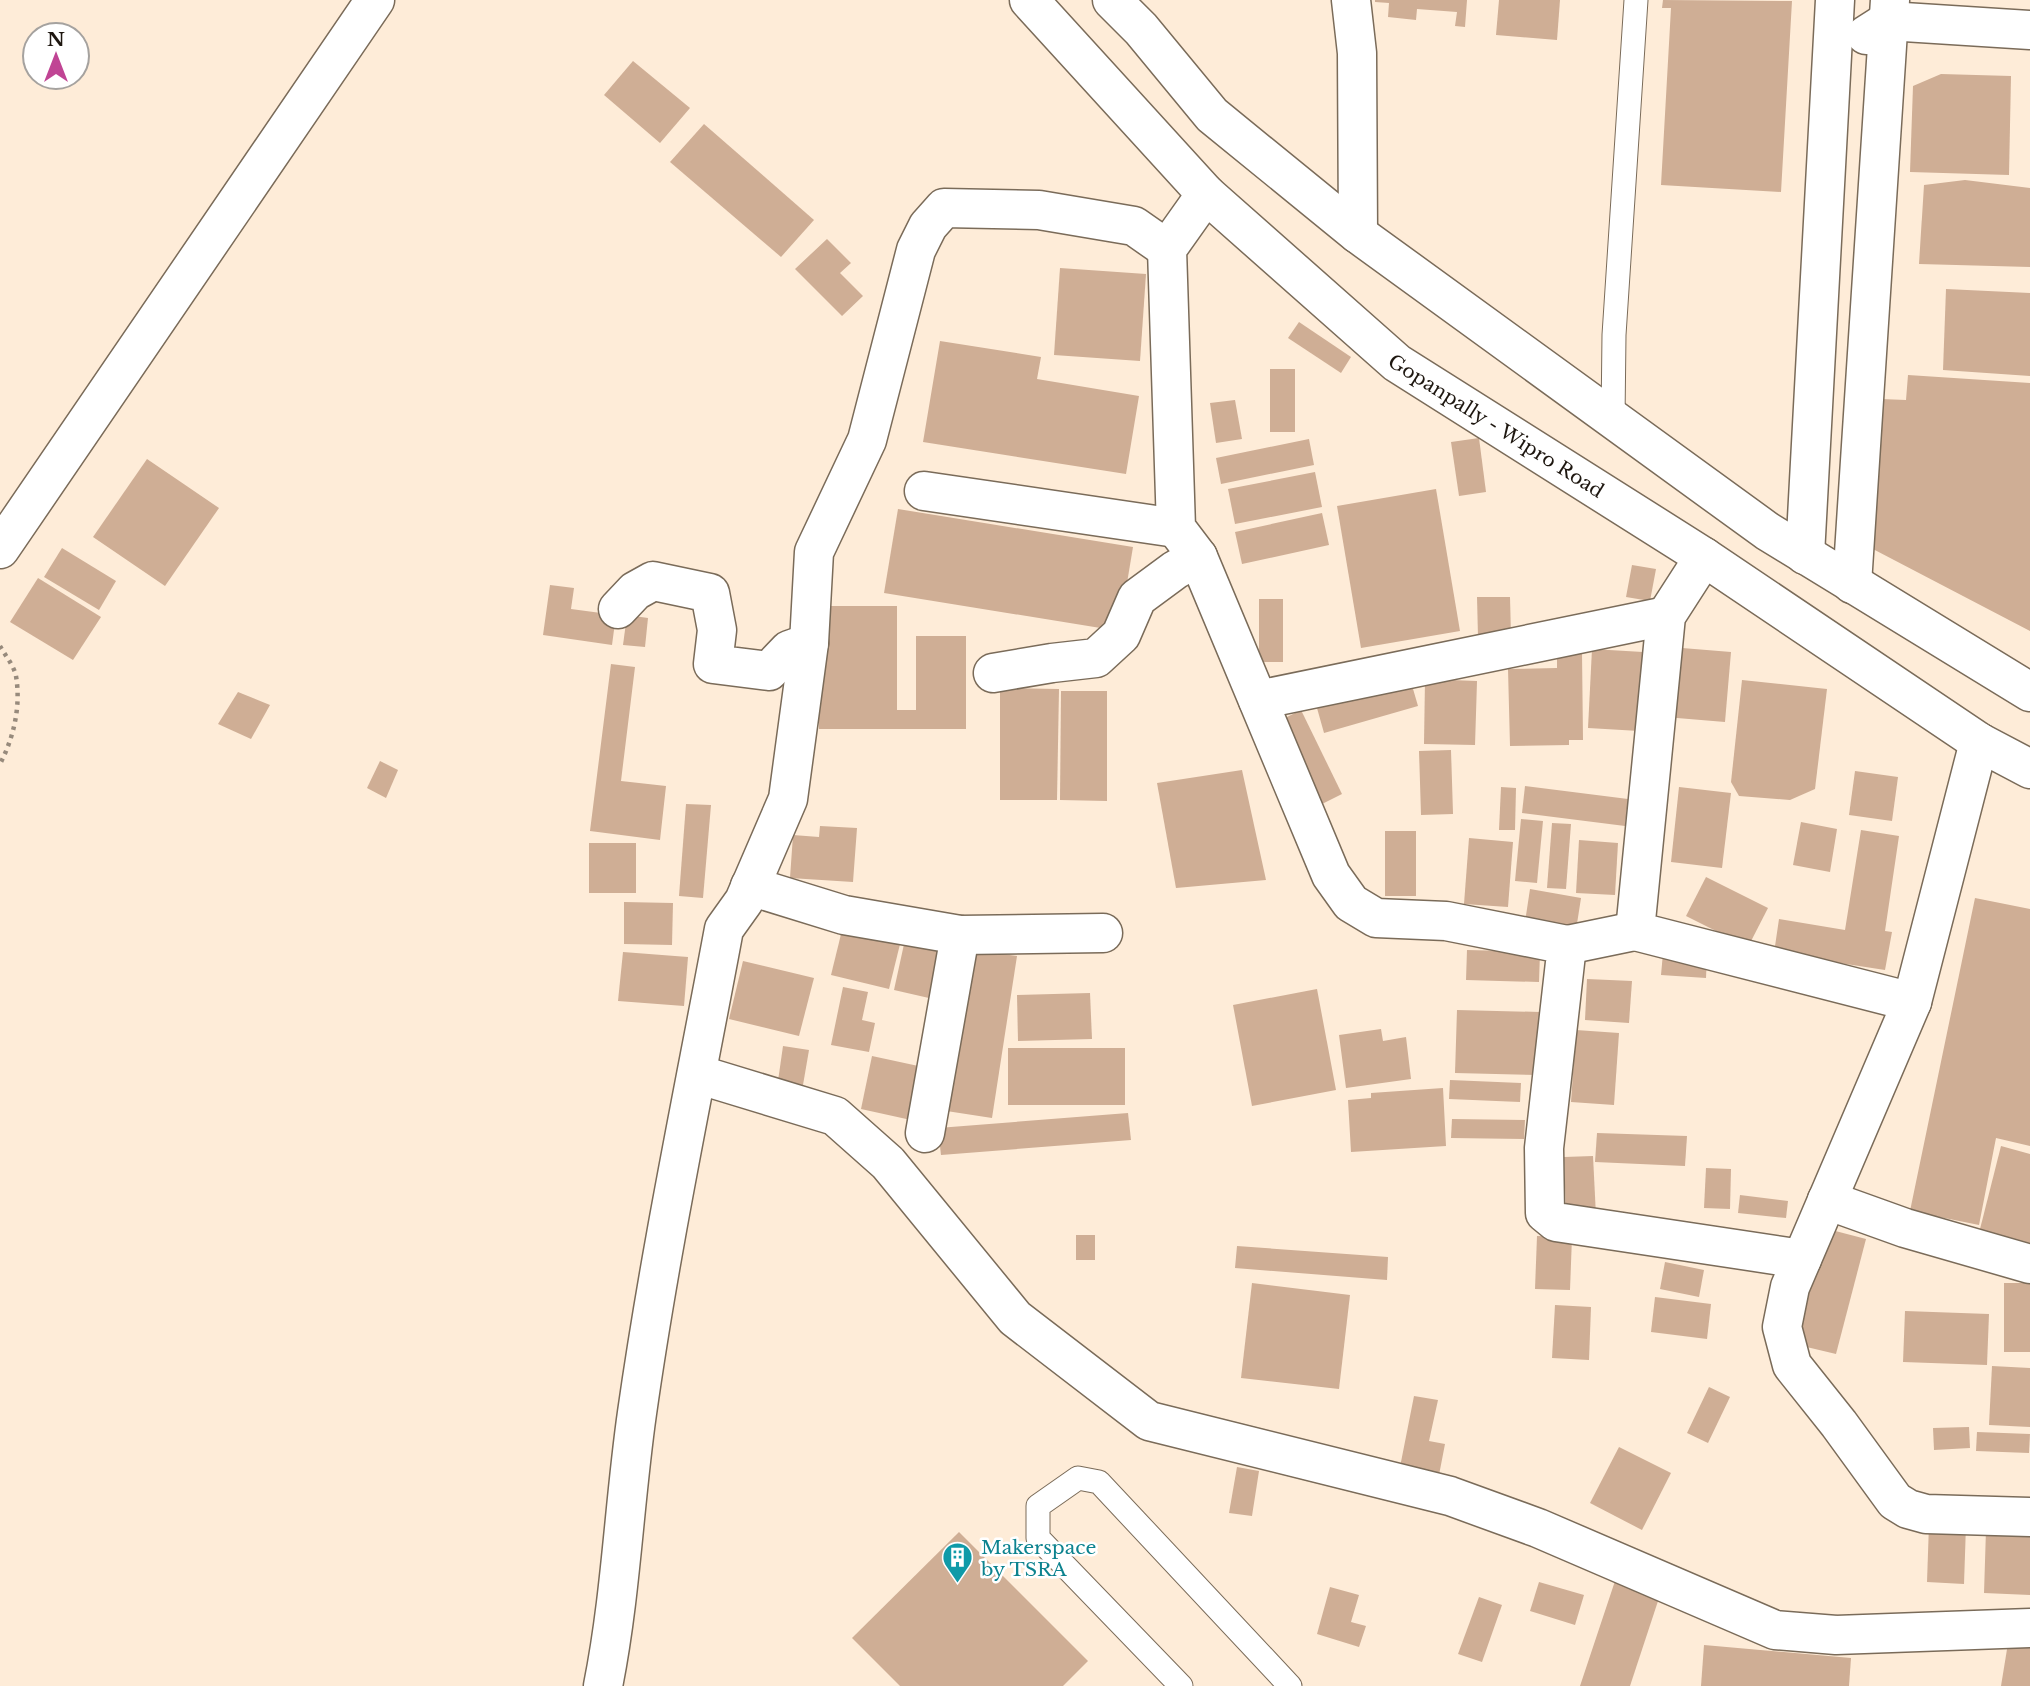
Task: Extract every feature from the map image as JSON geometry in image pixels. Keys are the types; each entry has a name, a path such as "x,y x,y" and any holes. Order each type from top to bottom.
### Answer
{"street":[{"path":"0,549 375,0"},
{"name":"Gopanpally - Wipro Road","path":"1029,0 1206,194 1397,363 1704,557 1979,742 2030,769"},
{"path":"1112,0 1141,29 1212,115 1358,234 1767,531 2030,692"},
{"path":"1351,0 1357,54 1358,234"},
{"path":"1805,555 1835,0"},
{"path":"1832,55 1889,11 2030,30"},
{"path":"1852,584 1889,11"},
{"path":"1206,194 1167,248 1187,542 1258,700 1331,875 1351,903 1376,918 1447,921 1567,945 1635,932 1912,1002"},
{"path":"603,1686 618,1590 637,1414 666,1236 724,929 744,901 788,800 808,643 814,552 867,440 916,250 928,226 944,208 1039,210 1134,226 1167,248"},
{"path":"924,491 1187,542"},
{"path":"993,673 1096,658 1121,635 1137,598 1175,570 1187,542"},
{"path":"1635,932 1666,616 1704,557"},
{"path":"618,609 635,591 653,582 710,593 717,630 713,664 769,671 789,650 808,643"},
{"path":"1258,700 1666,616"},
{"path":"1979,742 1912,1002 1790,1287 1783,1328 1792,1365 1895,1501 1908,1509 1926,1514 2030,1517"},
{"path":"750,886 844,915 960,935 1103,933"},
{"path":"925,1133 960,935"},
{"path":"1567,945 1544,1148 1545,1213 1556,1222 1802,1259"},
{"path":"697,1074 835,1116 888,1163 1015,1318 1149,1421 1450,1496 1538,1528 1775,1630 1836,1636 2030,1628"},
{"path":"1827,1200 1905,1228 2030,1264"}],"lane":[{"path":"1613,419 1614,335 1636,0"},
{"path":"1181,1686 1038,1538 1038,1506 1078,1478 1099,1482 1290,1686"}],"path":[{"path":"0,646 15,673 17,710 9,746 0,764"}],"building":[{"path":"1375,0 1467,0 1465,27 1455,26 1457,12 1417,9 1416,20 1388,17 1389,3"},
{"path":"1499,0 1560,0 1557,40 1496,35"},
{"path":"1663,0 1792,1 1781,192 1661,185 1671,8 1662,8"},
{"path":"633,61 690,108 660,143 604,95"},
{"path":"1941,74 2011,76 2009,175 1910,172 1913,86"},
{"path":"704,124 814,220 781,257 670,162"},
{"path":"1965,180 2030,188 2030,267 1919,264 1924,185"},
{"path":"827,239 851,263 840,273 863,296 842,316 795,269"},
{"path":"1060,268 1146,274 1140,361 1054,355"},
{"path":"1946,289 2030,293 2030,376 1943,370"},
{"path":"1299,322 1351,357 1341,373 1288,338"},
{"path":"940,341 1041,357 1037,379 1139,396 1126,474 923,442"},
{"path":"1270,369 1295,369 1295,432 1270,432"},
{"path":"1908,375 2030,383 2030,631 1871,548 1881,399 1906,400"},
{"path":"1235,400 1242,439 1216,443 1210,403"},
{"path":"1479,438 1486,492 1459,496 1451,442"},
{"path":"1309,439 1314,465 1221,484 1216,458"},
{"path":"147,459 219,508 165,586 93,537"},
{"path":"1315,472 1322,507 1235,524 1228,489"},
{"path":"1436,489 1460,631 1361,648 1337,506"},
{"path":"898,509 1133,547 1119,631 884,593"},
{"path":"1322,513 1329,545 1242,564 1235,532"},
{"path":"62,548 116,581 99,610 44,577"},
{"path":"1632,565 1656,569 1650,601 1626,597"},
{"path":"38,578 101,617 73,660 10,622"},
{"path":"550,585 574,588 571,609 616,615 612,645 543,635"},
{"path":"1477,597 1510,597 1511,636 1478,637"},
{"path":"1259,599 1283,599 1283,662 1259,662"},
{"path":"819,606 897,606 897,710 916,710 916,636 966,636 966,729 819,729"},
{"path":"627,615 648,618 645,647 623,645"},
{"path":"1670,647 1731,652 1725,722 1665,717"},
{"path":"1592,649 1643,652 1639,731 1588,728"},
{"path":"1557,652 1582,652 1583,740 1569,740 1569,745 1510,746 1508,669 1557,668"},
{"path":"611,664 635,667 621,781 666,786 660,840 590,831"},
{"path":"1425,679 1477,681 1475,745 1424,744"},
{"path":"1742,680 1827,689 1815,789 1790,800 1739,796 1731,782"},
{"path":"1411,682 1418,706 1324,733 1317,708"},
{"path":"1000,688 1059,689 1057,800 1000,800"},
{"path":"1061,691 1107,691 1107,801 1060,800"},
{"path":"238,692 270,705 251,739 218,724"},
{"path":"1301,710 1342,794 1322,804 1281,720"},
{"path":"1451,750 1453,814 1421,815 1419,751"},
{"path":"380,761 398,770 386,798 367,788"},
{"path":"1242,770 1266,880 1176,888 1157,783"},
{"path":"1855,771 1898,777 1892,821 1849,815"},
{"path":"1525,786 1628,799 1625,826 1522,813"},
{"path":"1501,787 1516,788 1515,830 1499,830"},
{"path":"1679,787 1731,793 1722,868 1671,862"},
{"path":"686,804 711,805 703,898 679,896"},
{"path":"1521,819 1543,821 1537,883 1515,881"},
{"path":"1801,822 1837,829 1830,872 1793,865"},
{"path":"1552,823 1571,824 1566,889 1547,888"},
{"path":"820,826 857,828 853,882 790,878 793,835 819,837"},
{"path":"1861,830 1899,836 1885,931 1892,932 1885,970 1774,953 1779,919 1845,930"},
{"path":"1385,831 1416,831 1416,896 1385,896"},
{"path":"1469,838 1513,842 1508,907 1464,904"},
{"path":"1579,840 1618,843 1615,895 1576,893"},
{"path":"589,843 636,843 636,893 589,893"},
{"path":"1706,877 1768,908 1748,947 1686,916"},
{"path":"1530,889 1581,898 1576,930 1525,922"},
{"path":"1975,898 2030,909 2030,1146 1996,1138 1979,1225 1910,1211"},
{"path":"624,902 673,903 672,945 624,944"},
{"path":"844,922 902,936 889,989 831,975"},
{"path":"906,935 955,946 942,1001 894,990"},
{"path":"965,949 1017,956 992,1118 940,1110"},
{"path":"1467,950 1540,952 1539,982 1466,980"},
{"path":"623,952 688,957 684,1006 618,1001"},
{"path":"1663,953 1707,955 1706,978 1661,975"},
{"path":"743,961 814,978 799,1036 729,1019"},
{"path":"1587,979 1632,981 1629,1023 1585,1020"},
{"path":"843,987 868,992 862,1020 875,1023 869,1052 831,1045"},
{"path":"1317,989 1336,1090 1252,1106 1233,1005"},
{"path":"1090,993 1092,1039 1018,1041 1017,995"},
{"path":"1457,1010 1540,1012 1539,1075 1455,1073"},
{"path":"1381,1029 1383,1041 1406,1037 1411,1079 1346,1088 1339,1035"},
{"path":"1576,1030 1619,1033 1614,1105 1571,1102"},
{"path":"783,1046 809,1050 803,1085 778,1081"},
{"path":"1008,1048 1125,1048 1125,1105 1008,1105"},
{"path":"872,1056 923,1067 911,1120 861,1109"},
{"path":"1450,1080 1521,1083 1520,1102 1449,1099"},
{"path":"1443,1088 1446,1146 1351,1152 1348,1100 1371,1098 1371,1093"},
{"path":"1128,1113 1131,1140 941,1155 938,1128"},
{"path":"1452,1119 1525,1120 1524,1139 1451,1138"},
{"path":"1597,1133 1687,1136 1685,1166 1595,1162"},
{"path":"2001,1146 2030,1154 2030,1246 1979,1233"},
{"path":"1593,1156 1596,1216 1566,1217 1564,1157"},
{"path":"1706,1168 1731,1169 1730,1209 1704,1208"},
{"path":"1740,1195 1788,1201 1786,1218 1738,1213"},
{"path":"1824,1228 1866,1239 1836,1354 1794,1344"},
{"path":"1076,1235 1095,1235 1095,1260 1076,1260"},
{"path":"1537,1236 1572,1237 1570,1290 1535,1289"},
{"path":"1237,1246 1388,1257 1387,1280 1235,1268"},
{"path":"1665,1262 1704,1270 1699,1297 1660,1289"},
{"path":"1252,1283 1350,1295 1339,1389 1241,1378"},
{"path":"2004,1283 2030,1283 2030,1352 2004,1352"},
{"path":"1655,1297 1711,1304 1707,1339 1651,1332"},
{"path":"1555,1305 1591,1307 1589,1360 1552,1358"},
{"path":"1905,1311 1989,1314 1987,1365 1903,1362"},
{"path":"1992,1366 2030,1368 2030,1427 1989,1425"},
{"path":"1709,1387 1730,1397 1708,1443 1687,1433"},
{"path":"1414,1396 1438,1400 1429,1441 1445,1444 1439,1475 1400,1467"},
{"path":"1969,1427 1970,1448 1934,1450 1933,1428"},
{"path":"1977,1432 2030,1434 2029,1453 1976,1451"},
{"path":"1619,1447 1671,1473 1642,1530 1590,1503"},
{"path":"1237,1467 1259,1471 1252,1516 1229,1513"},
{"path":"1929,1524 1966,1525 1964,1584 1927,1582"},
{"path":"1986,1529 2030,1531 2030,1595 1984,1593"},
{"name":"Makerspace by TSRA","path":"959,1532 1088,1661 1063,1686 900,1686 852,1638"},
{"path":"1615,1581 1660,1595 1630,1686 1580,1686"},
{"path":"1539,1582 1584,1595 1575,1625 1530,1611"},
{"path":"1330,1587 1359,1595 1351,1622 1366,1626 1359,1647 1317,1634"},
{"path":"1479,1597 1502,1605 1482,1662 1458,1654"},
{"path":"2009,1637 2030,1641 2030,1686 2001,1686"},
{"path":"1704,1645 1851,1658 1849,1686 1701,1686"}],"place":[{"name":"Makerspace by TSRA","path":"958,1585"}]}
